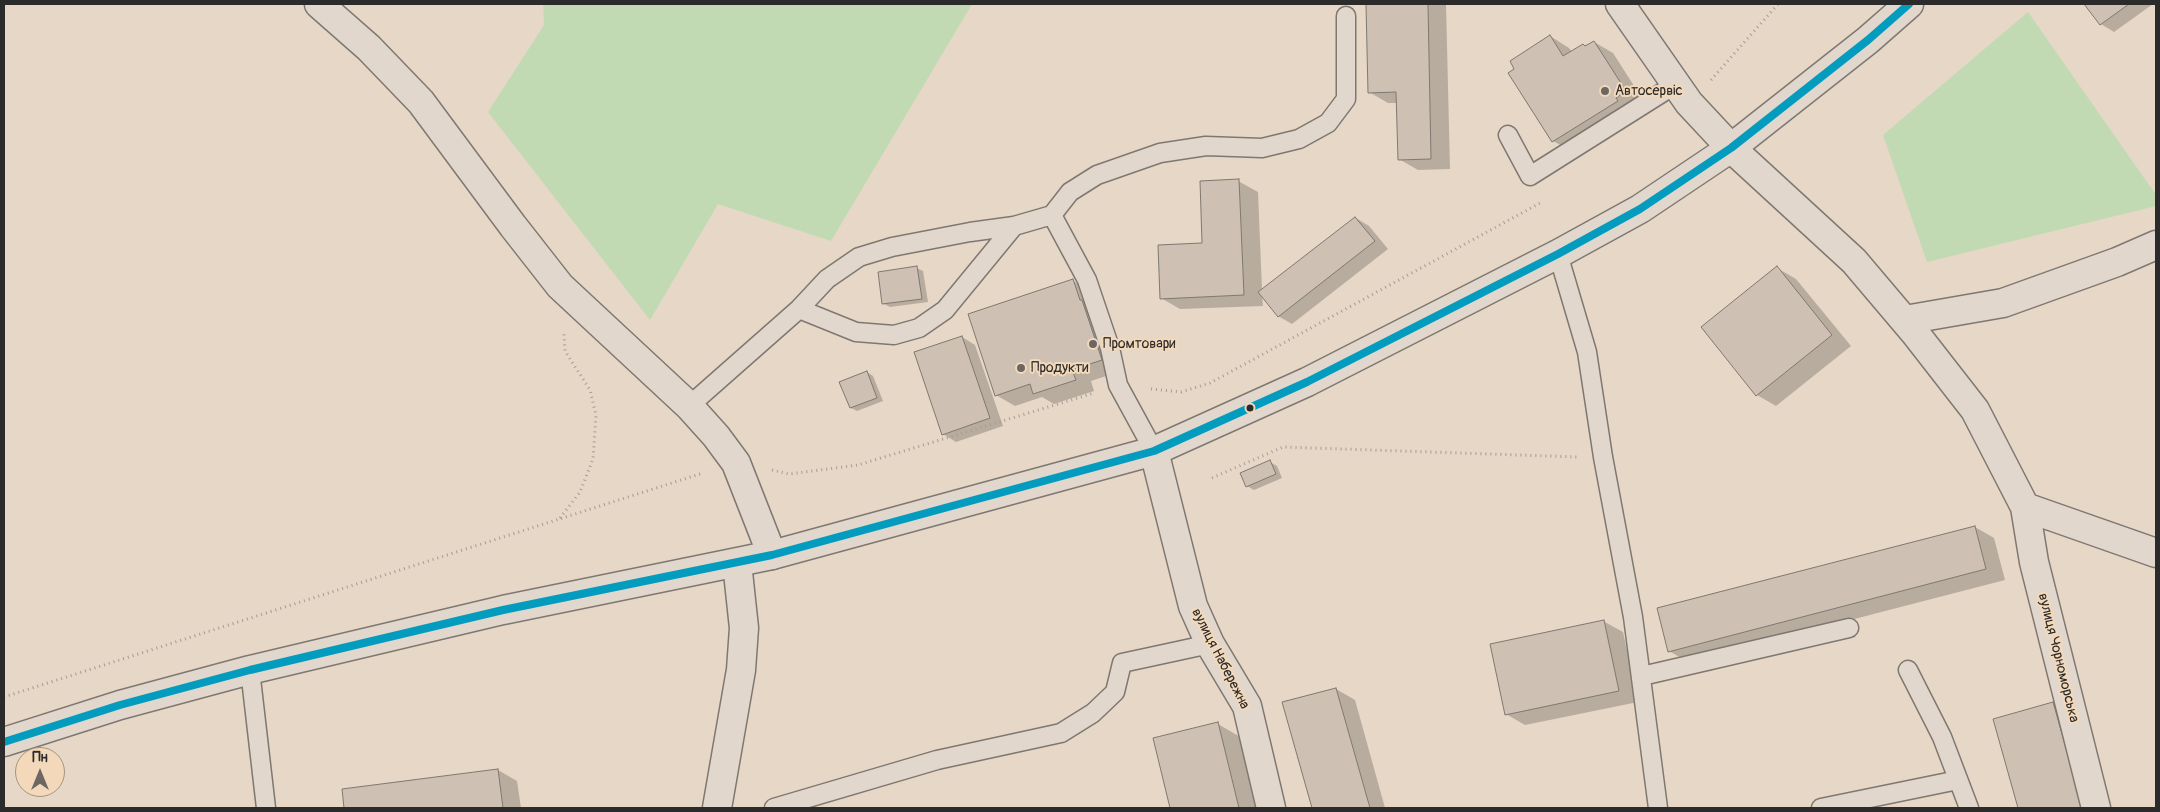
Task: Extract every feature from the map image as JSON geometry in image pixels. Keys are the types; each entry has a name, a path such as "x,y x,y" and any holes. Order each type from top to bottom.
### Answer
{"main road":[{"path":"319,4 369,48 421,102 560,286 689,406 736,463 772,554"},
{"name":"вулиця Чорноморська","path":"1620,4 1683,94 1731,148 1854,261 1905,320 1975,410 2025,507 2034,562 2096,808"},
{"path":"4,742 120,705 250,670 503,610 772,554 1154,451 1307,382 1558,254 1640,208 1731,148 1868,40 1909,4"},
{"path":"1905,320 2003,303 2117,262 2156,245"},
{"name":"вулиця Набережна","path":"1154,451 1193,606 1210,644 1246,706 1271,808"},
{"path":"2025,507 2156,553"},
{"path":"716,808 741,670 744,628 737,562"}],"lane":[{"path":"689,406 799,309 827,279 859,256 892,247 1014,226 1052,215 1070,192 1097,175 1160,153 1206,146 1262,148 1299,140 1328,124 1346,99 1346,16"},
{"path":"1508,135 1530,176 1683,94"},
{"path":"1052,215 1087,280 1110,348 1118,385 1154,451"},
{"path":"799,309 856,332 894,335 919,328 945,310 1014,226"},
{"path":"1558,254 1587,352 1603,458 1633,617 1658,808"},
{"path":"1642,676 1849,628"},
{"path":"774,808 937,760 1061,733 1093,713 1115,692 1122,663 1210,644"},
{"path":"250,670 266,808"},
{"path":"1908,670 1942,737 1968,808"},
{"path":"1821,808 1958,780"}],"path":[{"path":"1683,94 1778,4"},
{"path":"4,697 736,463 789,474 858,465 1118,385 1181,392 1210,383 1533,208 1549,197"},
{"path":"560,286 565,351 590,390 596,415 592,459 580,492 560,518"},
{"path":"1212,478 1283,447 1603,458"}],"green space":[{"path":"543,4 972,4 831,241 718,204 650,320 488,112 544,25"},
{"path":"2028,12 2156,195 2156,206 1927,262 1883,135"}],"building":[{"path":"1366,4 1428,4 1431,159 1398,160 1396,92 1368,93"},
{"path":"2084,4 2129,4 2100,25"},
{"path":"1550,35 1563,56 1583,44 1585,46 1594,41 1626,91 1616,98 1618,101 1552,142 1508,73 1514,69 1510,61"},
{"path":"1239,179 1244,295 1160,299 1158,245 1202,243 1200,181"},
{"path":"1355,217 1375,241 1278,317 1258,292"},
{"path":"917,266 922,299 882,304 878,272"},
{"path":"1777,266 1832,335 1756,396 1701,327"},
{"path":"1073,279 1102,360 1072,370 1076,380 1033,394 1030,384 995,396 968,314"},
{"path":"962,336 990,418 942,435 914,352"},
{"path":"867,371 877,398 850,408 839,382"},
{"path":"1270,460 1276,474 1246,487 1240,473"},
{"path":"1975,526 1986,569 1668,652 1657,608"},
{"path":"1604,620 1619,691 1505,715 1490,644"},
{"path":"1336,688 1370,808 1312,808 1282,702"},
{"path":"2053,702 2083,808 2018,808 1993,719"},
{"path":"1218,722 1239,808 1170,808 1153,738"},
{"path":"498,769 503,808 344,808 342,789"}],"transit line":[{"path":"4,742 120,705 250,670 503,610 772,555 1154,451 1307,382 1558,254 1640,209 1731,148 1868,40 1909,4"}],"place":[{"name":"Автосервіс","path":"1605,91"},
{"name":"Промтовари","path":"1093,344"},
{"name":"Продукти","path":"1021,368"}]}
